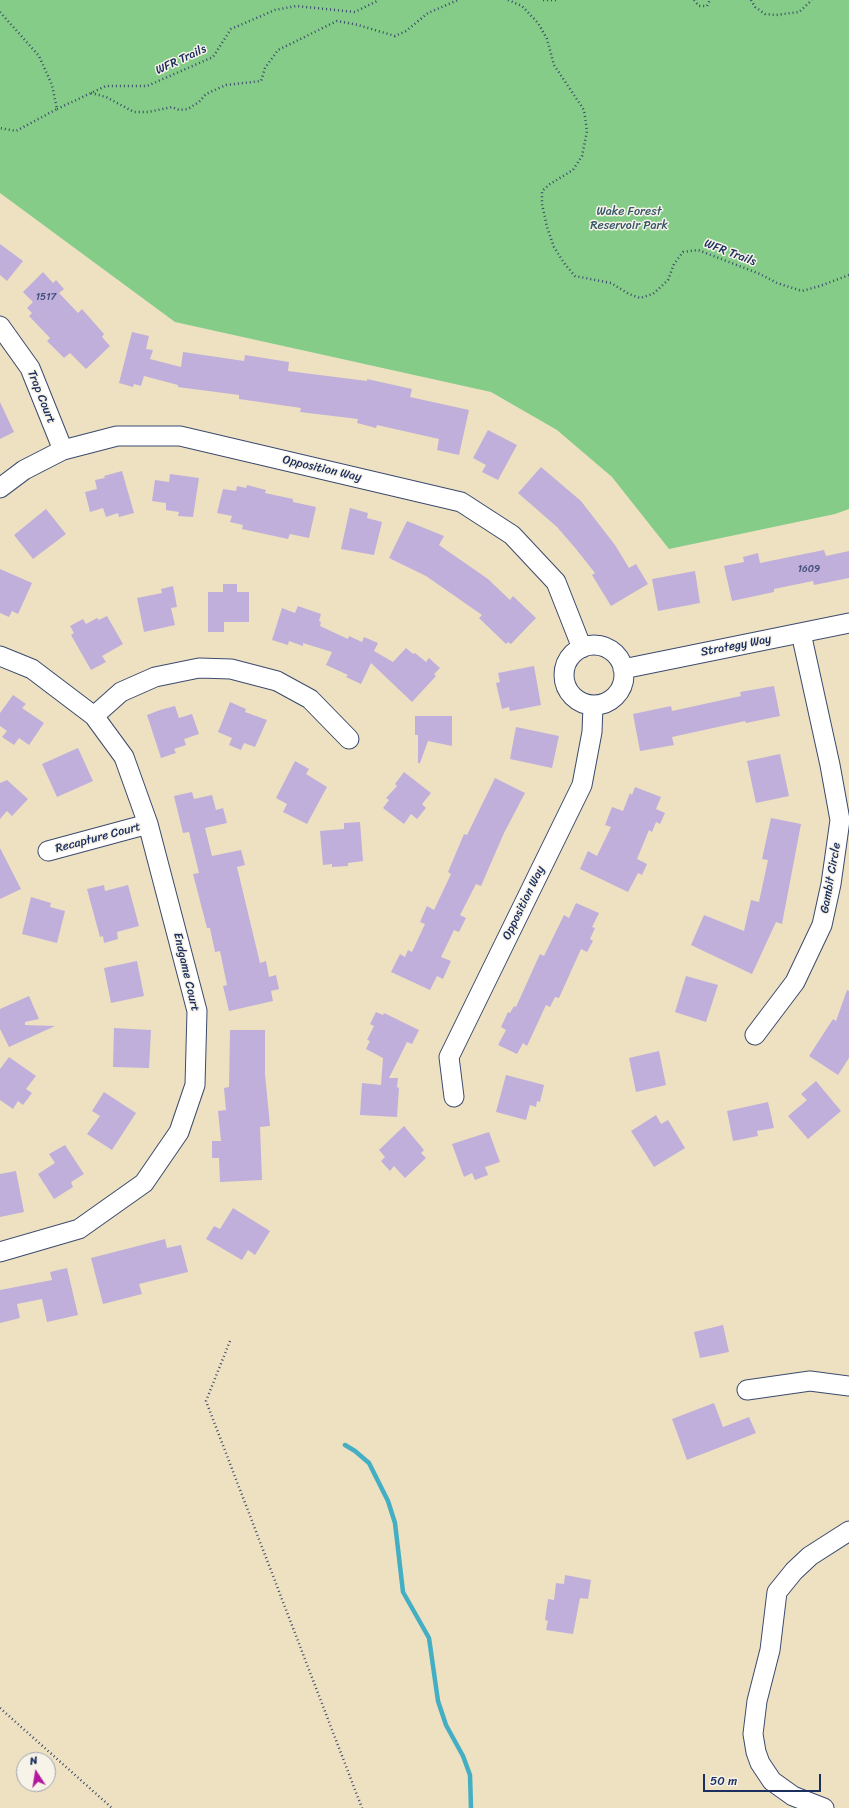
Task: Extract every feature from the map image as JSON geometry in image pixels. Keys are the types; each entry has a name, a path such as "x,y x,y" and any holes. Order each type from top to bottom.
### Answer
{"street":[{"name":"Trap Court","path":"0,326 30,368 63,450"},
{"name":"Opposition Way","path":"0,488 24,470 63,450 117,436 180,436 461,502 512,535 556,582 582,648"},
{"name":"Strategy Way","path":"623,669 849,623"},
{"name":"Gambit Circle","path":"755,1035 795,982 822,926 831,884 840,820 830,765 801,633"},
{"path":"591,646 608,649 615,654 623,669 624,679 616,696 608,702 593,706 580,702 572,696 564,679 564,670 568,660 574,653 582,648 591,646"},
{"name":"Endgame Court","path":"0,656 32,669 94,716 124,756 148,824 196,1011 195,1085 180,1132 144,1183 79,1229 0,1252"},
{"path":"94,716 121,692 155,677 199,668 231,669 277,681 310,699 349,739"},
{"name":"Opposition Way","path":"454,1097 449,1057 582,785 592,732 593,706"},
{"name":"Recapture Court","path":"48,851 148,824"},
{"path":"747,1390 810,1381 849,1386"},
{"path":"824,1808 793,1796 772,1781 760,1763 756,1752 753,1734 757,1701 770,1650 777,1592 794,1571 810,1556 849,1531"}],"path":[{"name":"WFR Trails","path":"0,128 16,131 57,108 106,86 147,86 213,57 231,29 276,10 296,6 355,12 379,0"},
{"path":"91,93 106,97 134,112 148,112 172,107 179,110 188,109 199,102 206,94 226,86 261,81 265,68 278,50 337,21 358,25 394,36 406,31 428,12 458,0"},
{"name":"WFR Trails","path":"508,0 522,6 538,23 546,39 554,65 584,110 587,131 582,156 573,170 550,184 542,191 542,204 547,227 554,247 564,263 575,276 611,283 629,294 640,298 653,294 668,280 674,264 683,252 698,250 760,274 777,283 802,291 849,275"},
{"path":"543,0 559,0"},
{"path":"694,0 699,6 707,6 710,0"},
{"path":"751,0 755,7 765,14 776,16 799,12 812,0"},
{"path":"0,12 39,56 52,85 57,108"},
{"path":"230,1341 206,1401 362,1808"},
{"path":"0,1708 112,1808"}],"green space":[{"name":"Wake Forest Reservoir Park","path":"0,0 849,0 849,509 835,514 669,549 612,477 557,430 491,392 175,322 0,193"}],"building":[{"path":"0,244 23,261 7,281 0,275"},
{"path":"43,272 53,283 56,280 64,289 59,293 78,313 82,309 104,334 102,337 110,346 86,369 70,353 64,358 47,341 50,338 29,316 32,313 27,308 33,302 23,292"},
{"path":"132,332 149,336 146,349 153,350 150,359 181,367 183,352 244,361 245,355 289,362 288,371 367,381 367,379 412,389 410,397 469,410 459,455 437,450 439,439 377,425 376,428 357,423 358,419 300,412 301,408 239,399 239,395 178,387 178,385 144,376 141,386 134,384 133,387 119,383"},
{"path":"0,402 14,432 0,439"},
{"path":"488,430 517,445 498,480 482,472 486,465 473,458"},
{"path":"541,467 581,501 615,545 629,568 636,564 648,584 611,606 592,575 595,573 576,549 557,527 518,493"},
{"path":"122,471 134,513 119,517 118,513 106,517 103,508 90,512 85,492 97,489 95,480 105,478 104,476"},
{"path":"170,474 199,478 193,517 178,516 179,512 166,510 166,503 152,501 155,480 169,482"},
{"path":"247,485 266,490 265,493 293,499 293,502 316,507 309,538 290,534 288,539 242,529 243,525 230,522 232,516 217,513 223,489 236,491 237,486 246,488"},
{"path":"350,508 368,513 367,518 382,522 374,555 341,549"},
{"path":"46,509 66,534 33,559 14,535"},
{"path":"407,521 444,536 439,545 488,579 510,600 513,596 536,618 511,644 508,642 506,644 479,618 482,615 426,576 389,558"},
{"path":"824,550 826,556 849,551 849,578 814,585 813,581 774,589 774,592 732,601 724,566 744,562 743,557 758,553 760,563"},
{"path":"0,569 32,583 18,614 12,611 9,617 0,613"},
{"path":"695,571 700,603 658,611 652,579"},
{"path":"223,584 237,584 237,592 249,592 249,622 224,622 224,632 208,632 208,592 223,592"},
{"path":"173,586 177,607 171,608 175,625 144,632 137,598 162,593 161,589"},
{"path":"298,606 321,614 319,621 321,622 320,626 348,639 349,636 362,642 364,637 378,643 374,651 393,662 406,648 426,662 429,658 440,668 434,674 436,676 412,702 371,663 361,684 346,677 348,675 326,665 332,652 303,643 303,646 289,641 288,645 272,640 282,608 295,613"},
{"path":"107,616 123,644 102,656 106,662 91,670 71,635 74,633 70,626 83,619 86,624 97,618 99,620"},
{"path":"534,666 541,705 510,711 509,707 502,709 496,683 500,682 498,673"},
{"path":"774,686 780,716 746,723 745,721 672,737 674,745 640,751 633,714 671,706 672,711 741,696 740,692"},
{"path":"13,695 26,704 22,708 44,723 29,745 19,738 14,745 2,737 7,731 0,726 0,713"},
{"path":"230,702 246,709 245,712 267,720 255,747 244,743 241,750 229,745 232,738 218,732"},
{"path":"175,706 179,718 192,714 199,734 184,739 186,745 174,749 176,753 161,758 147,715"},
{"path":"415,716 452,716 452,746 428,741 420,763 418,763 418,735 415,735"},
{"path":"516,727 559,736 552,768 510,759"},
{"path":"78,748 93,781 57,797 42,764"},
{"path":"780,754 789,796 756,803 747,761"},
{"path":"295,761 309,769 306,774 327,787 307,824 283,812 287,804 276,798"},
{"path":"404,772 431,793 422,804 426,808 417,819 411,814 404,824 383,808 389,800 386,798 397,786 395,784"},
{"path":"495,778 525,793 504,833 481,886 476,884 460,915 466,918 459,932 454,930 441,957 451,961 443,979 437,976 430,990 391,972 400,954 405,957 408,950 412,952 425,924 420,922 427,906 434,910 451,874 448,872 464,834 467,835"},
{"path":"7,780 28,799 12,816 7,811 0,819 0,783"},
{"path":"635,787 661,797 656,809 665,813 660,824 656,822 652,832 649,830 637,859 647,864 642,875 638,873 628,892 580,869 588,851 597,856 611,827 605,825 612,807 623,811 630,793 632,795"},
{"path":"192,792 194,799 212,795 216,810 223,808 227,823 205,828 212,856 241,850 245,865 237,867 260,963 266,961 269,977 276,975 279,989 271,991 273,1001 229,1011 223,986 227,985 220,951 215,952 210,928 207,928 193,874 199,873 189,832 183,833 174,796"},
{"path":"771,818 801,824 782,924 776,922 752,974 691,945 704,915 744,931 751,900 759,902 768,860 762,859"},
{"path":"360,822 363,861 348,863 348,866 332,867 332,864 323,865 320,831 344,829 344,823"},
{"path":"0,848 21,889 0,899"},
{"path":"104,885 105,891 128,885 139,926 117,932 118,939 104,943 103,936 100,937 87,889"},
{"path":"31,897 51,903 50,907 65,911 57,943 22,934"},
{"path":"576,903 599,913 592,927 595,928 590,939 593,941 587,952 581,949 559,998 555,997 550,1007 546,1005 527,1046 523,1043 517,1054 498,1045 506,1030 501,1027 508,1012 510,1013 514,1006 516,1007 540,954 544,956 564,915 569,918"},
{"path":"137,961 144,996 111,1003 104,968"},
{"path":"686,976 718,985 706,1022 675,1012"},
{"path":"847,990 849,991 849,1058 838,1075 809,1056 833,1019 836,1021"},
{"path":"29,996 39,1019 25,1022 25,1025 55,1026 9,1047 0,1029 0,1009"},
{"path":"376,1012 383,1015 384,1013 419,1030 412,1044 407,1042 389,1078 398,1078 397,1087 399,1088 397,1117 360,1115 362,1083 381,1085 383,1058 366,1049 370,1041 367,1040 374,1026 370,1024"},
{"path":"114,1028 151,1030 149,1068 113,1067"},
{"path":"230,1030 265,1030 265,1074 270,1126 260,1127 262,1180 220,1182 219,1158 212,1158 212,1141 221,1141 218,1111 226,1110 224,1088 229,1087"},
{"path":"659,1051 666,1085 636,1092 629,1058"},
{"path":"9,1057 36,1076 26,1089 32,1093 23,1105 18,1101 13,1109 0,1100 0,1069"},
{"path":"506,1075 544,1085 540,1102 537,1101 536,1107 530,1105 526,1120 496,1112"},
{"path":"816,1081 841,1111 808,1139 788,1116 807,1100 801,1094"},
{"path":"104,1092 136,1113 112,1150 87,1134 100,1116 92,1111"},
{"path":"768,1102 774,1128 757,1131 758,1136 733,1141 727,1111"},
{"path":"656,1115 661,1124 668,1120 685,1148 654,1167 631,1131"},
{"path":"404,1126 424,1150 421,1153 426,1158 405,1178 394,1166 390,1171 381,1161 385,1157 379,1150"},
{"path":"489,1132 500,1162 485,1167 488,1175 475,1180 472,1173 464,1177 452,1144"},
{"path":"65,1145 84,1174 71,1182 73,1187 54,1199 38,1174 55,1163 49,1154"},
{"path":"16,1171 24,1212 0,1217 0,1174"},
{"path":"233,1208 270,1231 255,1255 248,1250 242,1260 206,1239 214,1226 220,1229"},
{"path":"165,1239 167,1248 181,1245 188,1272 139,1284 142,1294 103,1304 91,1258"},
{"path":"67,1268 78,1315 47,1322 42,1299 17,1304 20,1318 0,1323 0,1290 52,1280 50,1272"},
{"path":"723,1325 729,1352 700,1358 694,1332"},
{"path":"714,1403 723,1427 749,1417 756,1433 687,1460 672,1419"},
{"path":"565,1575 591,1580 588,1599 580,1598 573,1634 546,1630 548,1621 545,1620 548,1599 554,1600 556,1583 564,1584"}],"waterway":[{"path":"345,1445 369,1463 388,1501 395,1523 403,1592 429,1638 438,1701 446,1725 463,1756 470,1775 471,1808"}]}
